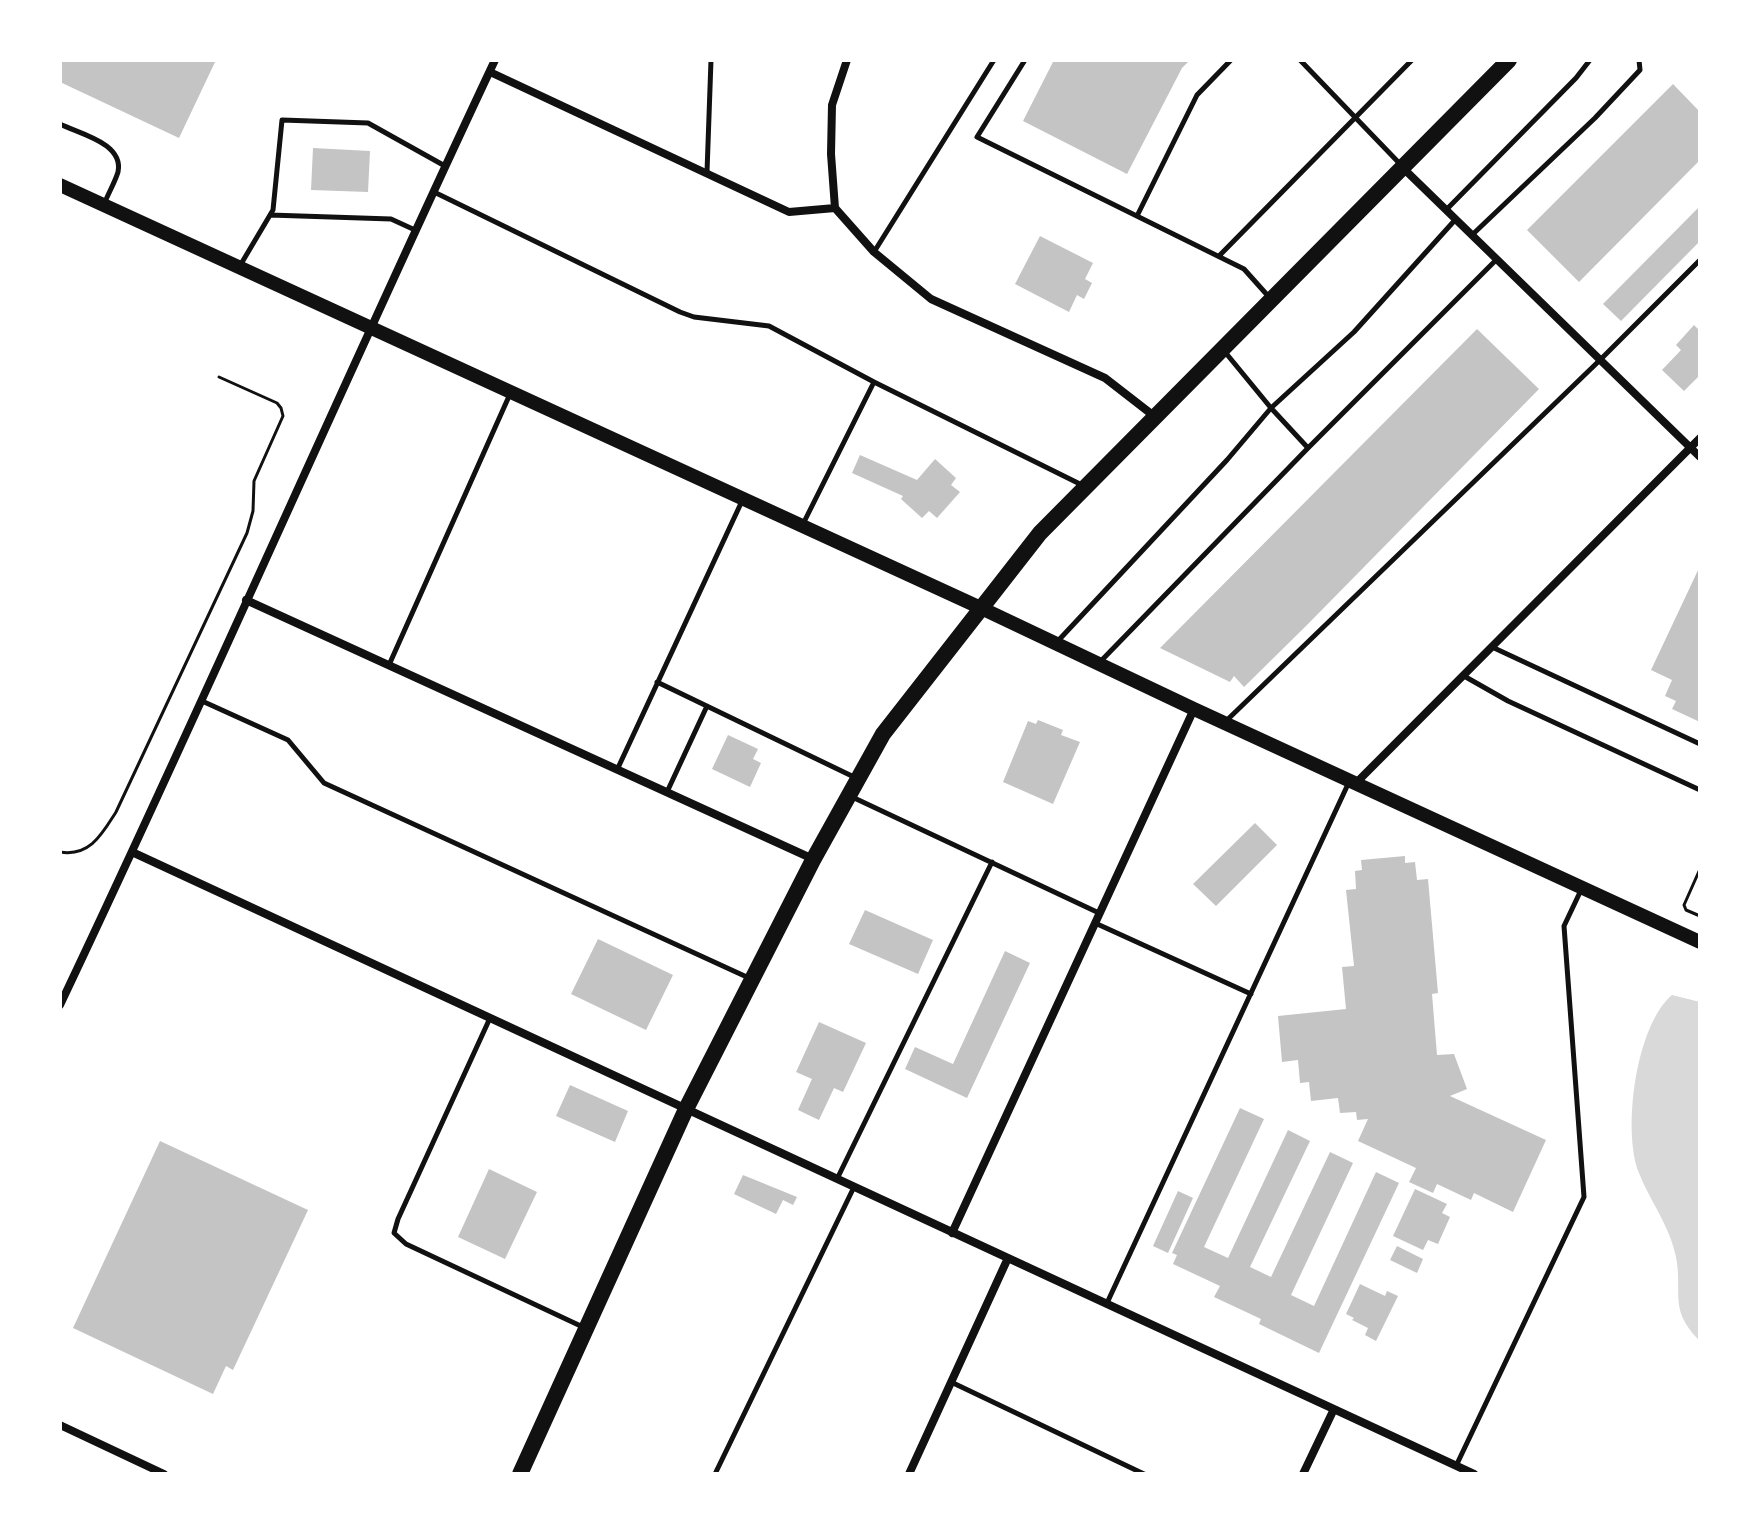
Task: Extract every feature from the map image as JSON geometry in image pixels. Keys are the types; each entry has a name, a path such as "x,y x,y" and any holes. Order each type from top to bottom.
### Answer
{"main road":[{"path":"520,1474 686,1109 813,860 883,734 1040,533 1509,60"},
{"path":"60,185 1700,942"}],"street":[{"path":"60,1005 495,60"},
{"path":"847,60 832,105 831,154 835,208 874,252 931,299 1105,378 1154,416"},
{"path":"490,72 789,212 835,208"},
{"path":"1403,167 1700,457"},
{"path":"1354,781 1700,438"},
{"path":"246,600 813,860"},
{"path":"952,1233 1194,709"},
{"path":"132,852 1474,1474"},
{"path":"909,1474 1008,1258"},
{"path":"1303,1474 1334,1409"},
{"path":"60,1425 159,1473"}],"lane":[{"path":"707,173 711,60"},
{"path":"874,252 994,60"},
{"path":"1025,60 977,137 1244,269 1271,299"},
{"path":"1137,216 1197,95 1231,60"},
{"path":"1300,60 1403,167"},
{"path":"1219,256 1412,60"},
{"path":"1446,210 1590,60"},
{"path":"1472,235 1595,118 1640,70 1639,60"},
{"path":"239,268 273,210 282,120 368,123 445,166"},
{"path":"60,124 112,149 118,158 118,172 103,205"},
{"path":"433,192 680,312 694,317 769,326 1085,487"},
{"path":"270,215 391,219 415,230"},
{"path":"1056,644 1227,460 1271,408 1354,332 1456,219"},
{"path":"1099,664 1497,259"},
{"path":"1224,723 1700,260"},
{"path":"1222,348 1308,448"},
{"path":"802,527 874,382"},
{"path":"389,665 511,393"},
{"path":"617,770 742,500"},
{"path":"1492,647 1700,744"},
{"path":"1463,676 1508,701 1700,790"},
{"path":"657,682 858,779"},
{"path":"201,700 288,740 324,783 752,980"},
{"path":"666,793 707,706"},
{"path":"1107,1303 1354,781"},
{"path":"849,796 1099,913"},
{"path":"837,1179 992,862"},
{"path":"1456,1466 1584,1197 1564,926 1583,888"},
{"path":"1095,923 1251,994"},
{"path":"490,1018 394,1233 406,1244 586,1328"},
{"path":"715,1474 854,1187"},
{"path":"951,1382 1144,1474"}],"path":[{"path":"60,852 82,851 93,845 116,812 247,533 253,511 254,481 283,416 277,403 219,377"},
{"path":"1700,869 1684,905 1686,910 1700,916"}],"shaded area":[{"path":"1672,995 1700,1002 1700,1341 1690,1330 1680,1310 1676,1257 1665,1224 1639,1173 1632,1131 1632,1106 1641,1053 1649,1029"}],"building":[{"path":"60,60 216,60 179,138 60,82"},
{"path":"1054,60 1190,60 1182,68 1127,174 1023,121"},
{"path":"1673,84 1700,112 1700,160 1579,282 1527,230"},
{"path":"313,148 370,151 368,192 311,190"},
{"path":"1700,206 1700,241 1621,321 1603,304"},
{"path":"1040,236 1093,263 1085,279 1092,283 1084,299 1077,295 1069,312 1015,284"},
{"path":"1694,325 1700,331 1700,375 1684,391 1662,370 1681,350 1676,345"},
{"path":"1477,329 1539,389 1307,625 1244,687 1234,676 1230,682 1160,648"},
{"path":"860,455 917,480 935,459 956,478 951,485 960,492 937,518 929,511 922,518 901,499 903,496 852,473"},
{"path":"1700,566 1700,722 1672,709 1676,701 1665,696 1672,680 1651,670"},
{"path":"1038,720 1063,730 1061,735 1080,742 1053,804 1003,782 1028,721 1036,724"},
{"path":"728,735 758,749 753,759 761,763 750,787 712,769"},
{"path":"1255,823 1277,845 1216,906 1193,884"},
{"path":"1405,856 1405,863 1415,862 1417,880 1428,879 1438,993 1432,994 1437,1055 1454,1054 1467,1089 1450,1096 1546,1140 1513,1212 1474,1193 1471,1200 1437,1184 1433,1193 1409,1182 1416,1168 1358,1141 1368,1119 1357,1120 1356,1112 1340,1113 1338,1098 1311,1101 1309,1082 1300,1083 1298,1060 1282,1062 1278,1016 1346,1009 1342,967 1354,966 1346,890 1356,889 1355,871 1362,870 1361,860"},
{"path":"865,910 933,940 918,974 849,944"},
{"path":"598,939 673,975 646,1030 571,994"},
{"path":"1005,951 1030,963 967,1098 905,1069 915,1047 953,1064"},
{"path":"819,1022 866,1043 843,1092 834,1088 819,1120 798,1110 812,1079 796,1072"},
{"path":"570,1085 628,1111 615,1142 556,1116"},
{"path":"1240,1108 1264,1119 1204,1247 1228,1258 1288,1130 1310,1141 1250,1267 1271,1277 1330,1152 1353,1163 1291,1295 1314,1306 1376,1172 1399,1183 1319,1353 1259,1324 1261,1319 1214,1297 1220,1286 1173,1264 1177,1255 1172,1253"},
{"path":"160,1141 308,1210 233,1370 226,1366 213,1394 73,1328"},
{"path":"489,1169 537,1192 505,1259 458,1237"},
{"path":"743,1175 797,1197 793,1205 783,1200 776,1214 734,1194"},
{"path":"1415,1189 1447,1204 1442,1213 1450,1217 1438,1244 1428,1240 1423,1250 1393,1236"},
{"path":"1178,1191 1193,1198 1168,1253 1153,1246"},
{"path":"1397,1246 1423,1259 1417,1273 1390,1260"},
{"path":"1360,1284 1385,1296 1387,1291 1398,1296 1376,1341 1365,1335 1368,1328 1346,1314"}]}
